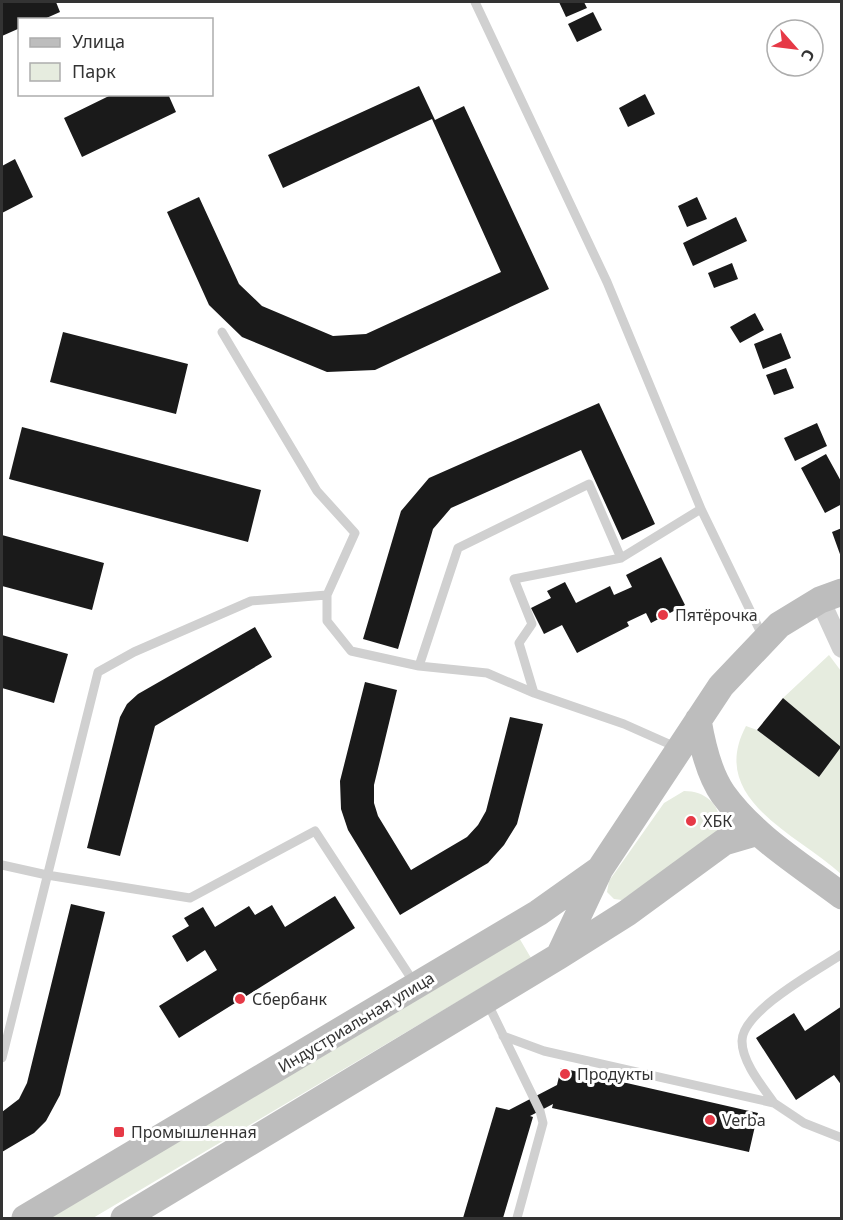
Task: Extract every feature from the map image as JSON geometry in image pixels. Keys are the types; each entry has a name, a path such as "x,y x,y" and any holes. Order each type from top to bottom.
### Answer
{"main road":[{"path":"560,956 600,869 678,747 721,686 779,625 831,596"},
{"path":"698,720 707,758 723,793 758,832 842,896"},
{"path":"129,1217 560,956 627,913 724,842 758,832"},
{"name":"Индустриальная улица","path":"25,1218 538,913 600,869"}],"street":[{"path":"831,596 842,648"}],"lane":[{"path":"475,2 607,282 701,509 764,639"},
{"path":"222,332 317,491 355,533 327,595 327,621 351,651 419,666 487,673 534,693 624,724 686,751 678,747"},
{"path":"419,666 458,548 589,484 621,558"},
{"path":"534,693 519,644 532,624 514,579 621,558 701,509"},
{"path":"2,1058 98,672 134,652 251,602 327,595"},
{"path":"2,865 47,875 190,897 315,831 416,986"},
{"path":"774,1103 747,1059 742,1042 744,1029 754,1015 842,954"},
{"path":"486,1000 540,1111 543,1123 517,1218"},
{"path":"503,1036 543,1051 774,1103 804,1123 842,1138"}],"green space":[{"path":"829,655 841,671 841,874 762,812 747,794 738,774 737,752 746,726 757,730 819,777 840,747 783,698"},
{"path":"684,791 700,794 712,802 719,815 719,832 622,900 614,899 607,892 609,881 664,803"},
{"path":"518,936 531,958 93,1218 41,1218"}],"building":[{"path":"2,2 56,2 60,12 46,18 18,18 18,29 2,36"},
{"path":"559,2 584,2 587,8 566,17"},
{"path":"593,12 602,30 577,42 568,24"},
{"path":"419,86 435,120 464,106 549,289 375,370 327,372 242,337 209,305 167,212 199,197 239,284 262,306 333,336 366,334 501,272 432,119 283,188 268,155"},
{"path":"645,94 655,114 628,127 619,108"},
{"path":"109,96 169,96 176,112 82,157 64,118"},
{"path":"15,159 33,197 2,213 2,166"},
{"path":"697,197 707,219 687,227 678,206"},
{"path":"736,217 747,241 693,266 683,243"},
{"path":"732,263 738,279 714,288 708,273"},
{"path":"755,313 764,330 740,343 730,327"},
{"path":"63,332 188,364 176,414 50,382"},
{"path":"781,333 791,358 763,369 754,344"},
{"path":"786,368 794,388 774,395 766,375"},
{"path":"599,403 655,524 622,540 581,450 451,508 433,529 398,649 363,639 401,511 429,478"},
{"path":"817,423 827,446 795,461 784,438"},
{"path":"22,427 261,490 248,542 9,479"},
{"path":"826,454 842,483 842,504 825,513 801,468"},
{"path":"842,528 842,557 841,557 832,532"},
{"path":"2,535 104,563 92,610 2,586"},
{"path":"661,557 685,605 651,623 646,613 627,622 629,626 577,653 562,625 544,634 531,608 551,598 547,591 565,582 576,603 610,586 614,595 632,587 626,575"},
{"path":"255,627 272,657 155,726 120,856 87,848 120,717 127,704 138,694"},
{"path":"2,635 68,654 54,703 2,688"},
{"path":"365,682 397,690 374,785 374,803 378,816 411,870 467,837 478,825 486,811 510,717 543,724 517,824 504,845 488,863 400,915 348,830 341,809 340,781"},
{"path":"783,698 841,747 819,777 757,730"},
{"path":"335,896 355,928 179,1038 159,1006 217,970 205,950 187,962 172,936 189,926 184,918 203,907 215,927 249,906 255,915 272,905 285,927"},
{"path":"71,904 105,912 60,1095 46,1121 34,1133 2,1152 2,1112 19,1099 27,1083"},
{"path":"842,1006 842,1086 834,1075 796,1100 756,1038 794,1013 805,1031"},
{"path":"561,1068 758,1113 749,1152 552,1108 553,1104 530,1116 533,1117 503,1218 463,1218 496,1107 509,1110 557,1085"}],"place":[{"name":"Пятёрочка","path":"663,615"},
{"name":"ХБК","path":"691,821"},
{"name":"Сбербанк","path":"240,999"},
{"name":"Продукты","path":"565,1074"},
{"name":"Verba","path":"710,1120"},
{"name":"Промышленная","path":"119,1132"}]}
